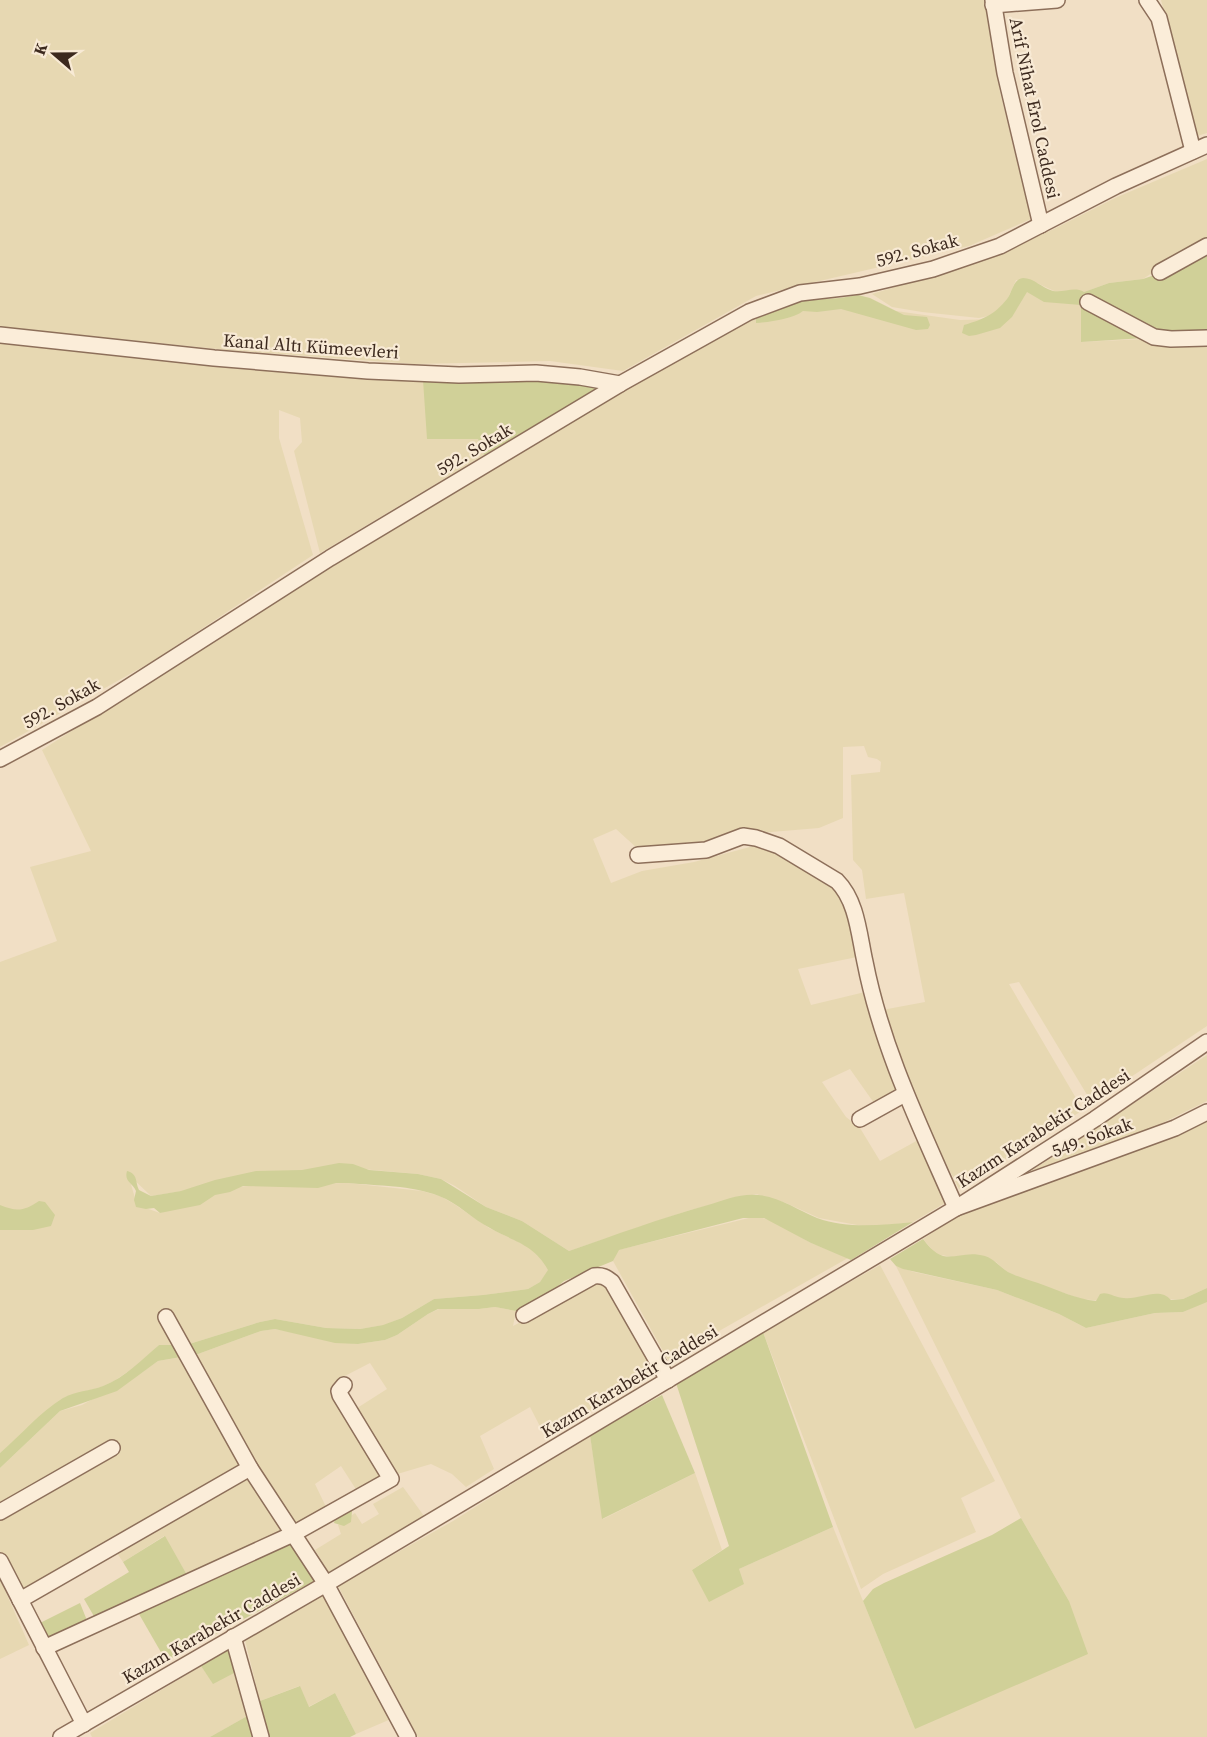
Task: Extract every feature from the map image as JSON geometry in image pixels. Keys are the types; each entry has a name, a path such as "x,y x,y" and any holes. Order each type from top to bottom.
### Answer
{"street":[{"path":"993,2 1057,0"},
{"path":"1147,0 1159,18 1200,148"},
{"name":"Arif Nihat Erol Caddesi","path":"993,2 1005,74 1041,225"},
{"name":"592. Sokak","path":"0,759 98,707 330,558 620,384 749,312 800,293 860,286 933,268 1000,246 1116,186 1200,148"},
{"path":"1161,272 1207,246"},
{"path":"1088,302 1154,337 1207,338"},
{"name":"Kanal Altı Kümeevleri","path":"0,335 369,372 459,375 536,373 620,384"},
{"path":"638,855 706,850 743,836 779,846 837,881 848,894 875,1004 905,1094 956,1208"},
{"name":"Kazım Karabekir Caddesi","path":"61,1737 83,1729 956,1208 1095,1119 1207,1042"},
{"path":"860,1119 905,1094"},
{"name":"549. Sokak","path":"956,1208 1175,1128 1207,1112"},
{"path":"524,1315 594,1276 600,1275 607,1278 612,1282 668,1380"},
{"path":"166,1317 250,1468 327,1584 408,1737"},
{"path":"44,1648 293,1534 391,1479 340,1395 339,1391 344,1385"},
{"path":"0,1512 112,1449"},
{"path":"20,1600 250,1468"},
{"path":"0,1561 83,1729"},
{"path":"233,1638 261,1737"}],"shaded area":[{"path":"0,0 985,0 1000,92 1031,219 969,246 756,296 623,371 550,361 414,364 228,350 0,327"},
{"path":"1161,0 1207,0 1207,133 1197,136"},
{"path":"1207,159 1207,243 1173,259 1143,279 1109,283 1084,292 1054,291 1037,283 1016,280 1008,298 998,310 993,315 979,318 892,307 872,294 975,263 1054,229 1115,198"},
{"path":"1025,286 1081,302 1081,342 1145,339 1207,344 1207,1026 1092,1103 1019,982 1009,984 1083,1110 959,1189 926,1124 882,1010 925,1002 904,893 866,899 862,870 853,860 851,775 880,772 881,762 868,757 864,746 843,747 843,818 819,828 759,833 733,831 683,849 638,849 616,829 593,839 611,883 642,871 694,862 761,844 833,884 845,903 857,957 798,969 811,1005 865,992 897,1090 874,1103 850,1069 822,1082 846,1117 860,1128 880,1161 920,1139 945,1203 913,1222 868,1227 819,1218 786,1203 756,1194 690,1210 569,1251 522,1221 486,1207 455,1186 441,1179 418,1174 362,1169 151,1196 128,1174 137,1205 160,1213 234,1187 348,1183 422,1191 440,1196 489,1228 529,1247 544,1261 549,1270 540,1282 528,1289 434,1299 402,1318 384,1325 360,1329 326,1328 275,1319 186,1345 159,1345 136,1366 114,1381 65,1397 0,1453 0,962 57,941 30,867 91,851 42,750 309,578 605,398 742,324 787,308 853,305 960,320 999,319"},
{"path":"0,342 423,380 478,439 484,455 320,553 294,451 302,442 300,418 279,410 279,438 313,555 153,661 0,747"},
{"path":"1207,1055 1207,1101 1148,1130 1028,1173"},
{"path":"1207,1119 1207,1288 1183,1299 1103,1301 1081,1299 1020,1278 1006,1271 996,1262 975,1255 952,1257 936,1254 923,1239 953,1219 994,1199 1106,1162 1184,1131"},
{"path":"757,1216 774,1222 811,1243 848,1258 668,1360 613,1261 618,1250"},
{"path":"880,1265 995,1481 961,1498 976,1532 883,1574 861,1589 763,1332"},
{"path":"896,1266 997,1290 1059,1314 1086,1328 1155,1313 1183,1312 1207,1301 1207,1737 418,1737 338,1586 453,1521 590,1435 603,1519 695,1473 722,1550 692,1570 739,1569 833,1527 915,1729 1069,1601 1021,1518"},
{"path":"602,1280 619,1305 655,1373 546,1438 530,1407 480,1436 494,1469 466,1487 452,1474 431,1464 394,1475 354,1410 387,1389 370,1363 339,1379 334,1394 385,1475 359,1494 341,1466 315,1484 327,1509 285,1533 187,1575 164,1536 123,1562 117,1553 26,1602 0,1551 0,1468 60,1411 82,1405 141,1373 158,1361 198,1354 261,1331 275,1329 358,1344 385,1340 439,1309 495,1307 516,1311 513,1326"},
{"path":"403,1487 424,1516 329,1572 325,1570 315,1550 341,1534 338,1525 355,1513 362,1524 379,1514 373,1504"},
{"path":"0,1579 29,1645 0,1659"},
{"path":"323,1594 391,1719 356,1734 335,1693 308,1707 299,1686 260,1701 245,1640"},
{"path":"201,1666 213,1683 238,1671 249,1715 210,1737 92,1737 90,1733"}],"green space":[{"path":"1207,250 1207,334 1081,342 1081,305 1044,302 1027,292 1012,317 1000,328 969,336 962,333 964,325 998,309 1020,279 1031,280 1053,291 1080,290 1084,292 1109,283 1143,279 1192,262"},
{"path":"858,295 870,298 904,315 927,317 930,325 928,329 916,330 841,309 803,311 787,318 756,323 756,319 797,301"},
{"path":"520,377 603,387 484,455 478,439 427,439 423,380"},
{"path":"339,1163 353,1164 369,1170 418,1174 441,1179 486,1207 522,1221 569,1251 673,1215 746,1195 773,1198 817,1218 841,1224 913,1222 851,1260 811,1243 764,1218 743,1218 619,1250 613,1261 564,1281 544,1298 516,1311 495,1307 438,1309 397,1335 385,1340 358,1344 335,1343 275,1329 261,1331 198,1354 158,1361 117,1391 60,1411 0,1468 0,1453 38,1417 68,1396 98,1388 119,1378 159,1345 186,1345 275,1319 326,1328 360,1329 383,1325 402,1318 434,1299 528,1289 540,1282 548,1270 536,1254 523,1244 483,1224 446,1199 428,1192 348,1183 336,1183 318,1188 243,1186 215,1195 200,1205 160,1213 154,1208 136,1207 134,1200 136,1191 127,1180 126,1175 127,1171 133,1174 139,1190 151,1196 181,1191 215,1180 256,1171 302,1170"},
{"path":"39,1201 45,1202 55,1215 51,1226 33,1230 0,1230 0,1205 20,1209"},
{"path":"923,1239 938,1254 985,1256 1012,1274 1081,1298 1096,1301 1103,1293 1121,1298 1161,1294 1171,1300 1183,1299 1207,1288 1207,1302 1183,1312 1155,1313 1086,1328 1059,1314 997,1290 903,1269 896,1266 890,1259"},
{"path":"763,1332 833,1527 739,1569 744,1584 709,1602 692,1570 729,1546 676,1383"},
{"path":"662,1395 695,1473 602,1519 590,1435"},
{"path":"348,1510 352,1511 351,1522 344,1526 334,1523 335,1519"},
{"path":"1021,1518 1069,1601 1088,1654 915,1729 863,1601 873,1589 884,1583 992,1535"},
{"path":"165,1536 187,1575 95,1618 84,1599 129,1572 123,1562"},
{"path":"294,1538 316,1580 166,1661 139,1614 170,1596"},
{"path":"80,1603 88,1623 56,1639 45,1639 38,1624"},
{"path":"230,1647 238,1671 213,1684 201,1666"},
{"path":"300,1686 309,1707 335,1693 356,1734 350,1737 269,1737 260,1701"},
{"path":"249,1715 255,1737 210,1737"}]}
